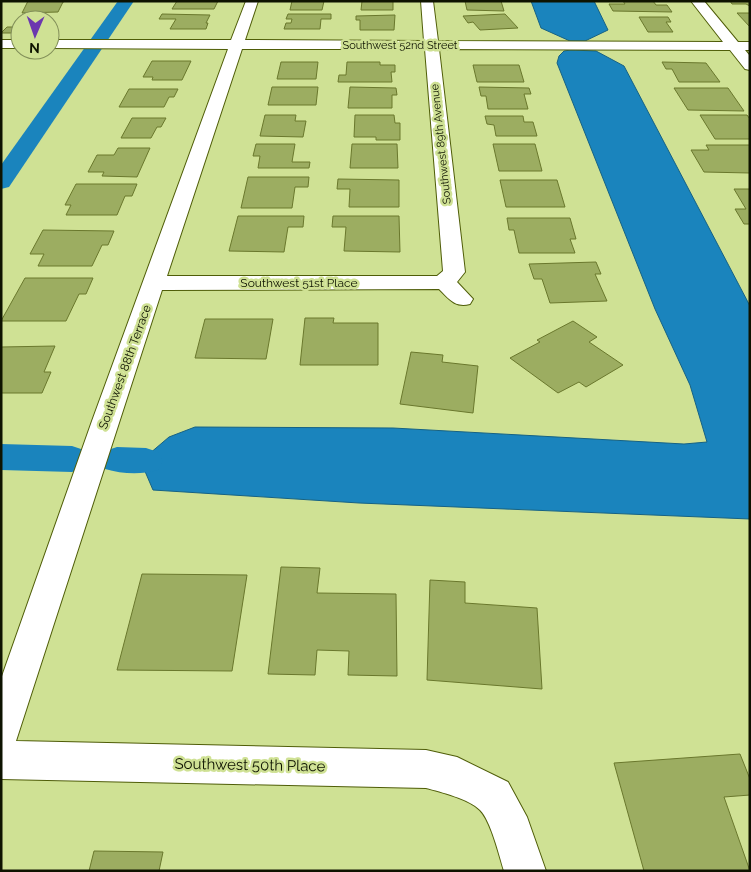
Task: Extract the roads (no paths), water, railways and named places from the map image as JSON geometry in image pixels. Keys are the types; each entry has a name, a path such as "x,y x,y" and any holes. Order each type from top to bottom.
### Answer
{"street":[{"name":"Southwest 88th Terrace","path":"1,733 102,430 155,283 252,1"},
{"name":"Southwest 89th Avenue","path":"427,1 454,272 444,282"},
{"path":"697,1 750,66"},
{"name":"Southwest 52nd Street","path":"60,44 750,46"},
{"path":"444,282 462,299"},
{"name":"Southwest 51st Place","path":"155,283 425,284 444,282"},
{"name":"Southwest 50th Place","path":"1,760 426,769 457,777 494,796 513,831 524,871"}],"water":[{"path":"531,1 594,1 608,30 585,41 570,41 541,28"},
{"path":"564,51 596,51 624,66 750,306 750,519 359,503 153,490 144,469 149,454 169,437 195,427 393,428 684,444 707,442 690,385 655,309 557,63 559,56"}],"waterway":[{"path":"1,182 126,1"},
{"path":"1,457 72,459"},
{"path":"117,460 146,461"}]}
